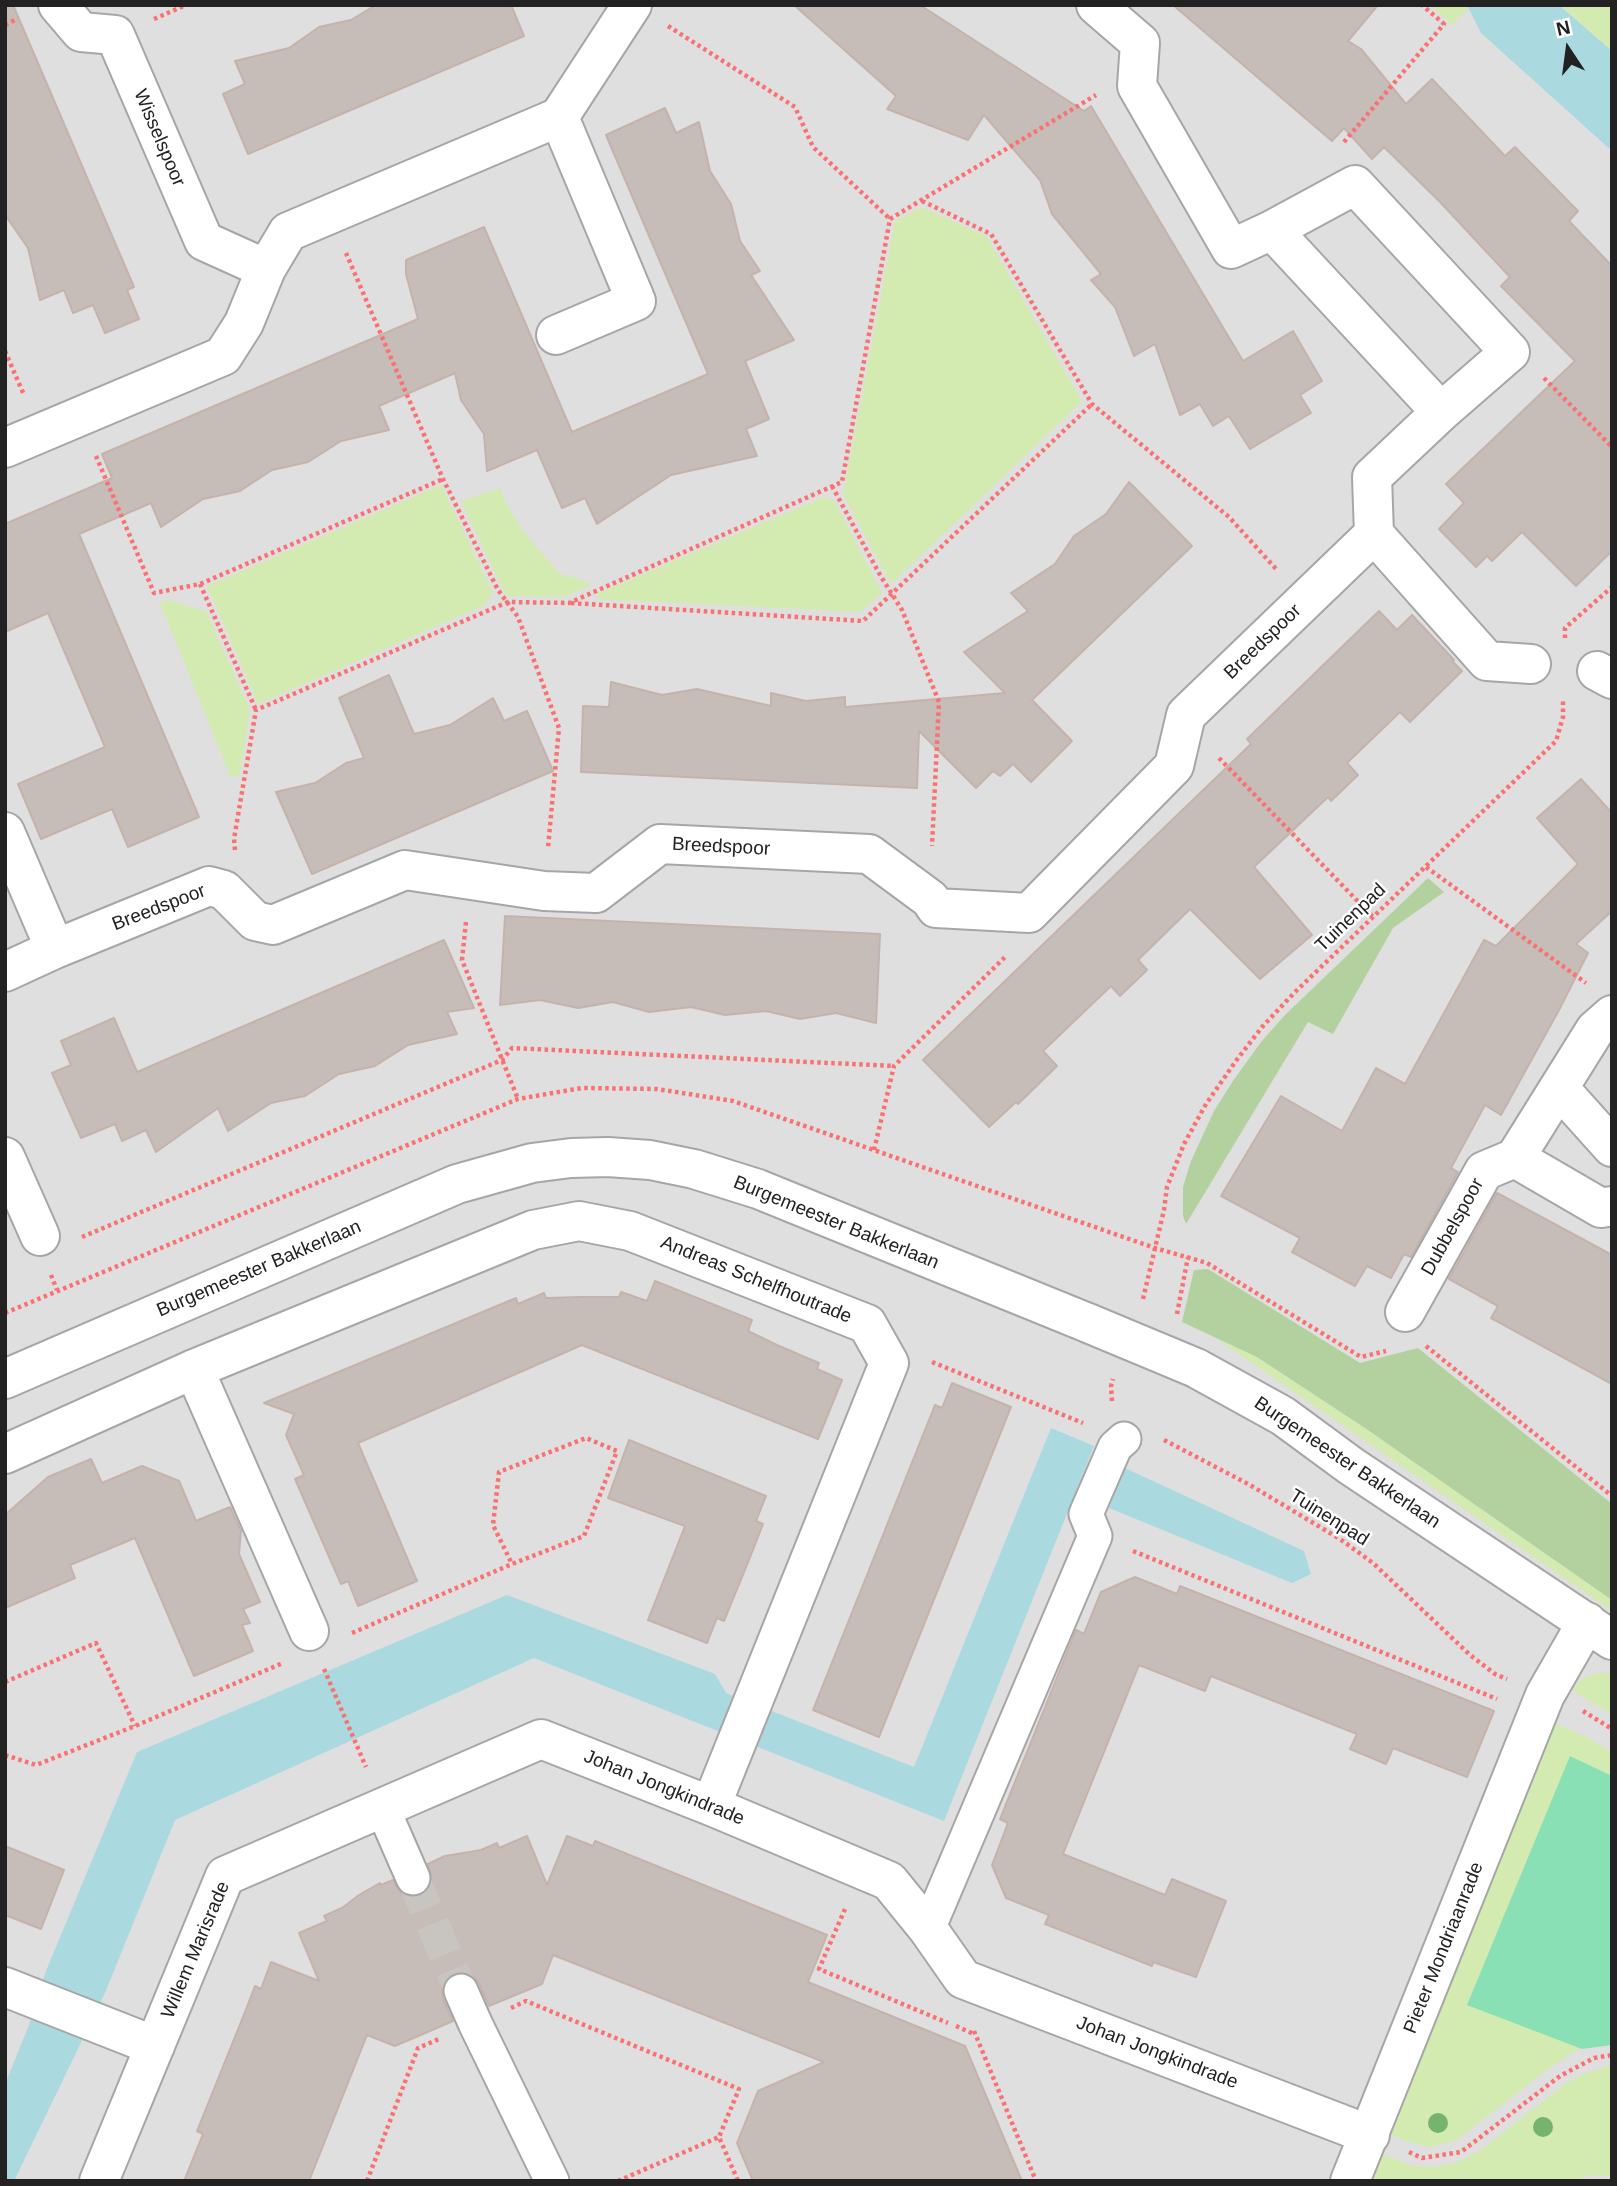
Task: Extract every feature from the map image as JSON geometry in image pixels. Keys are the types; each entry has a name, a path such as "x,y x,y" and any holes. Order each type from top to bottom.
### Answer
{"street":[{"name":"Wisselspoor","path":"58,5 81,32 115,35 204,242 266,269"},
{"path":"1096,5 1140,43 1137,86 1231,249 1355,185 1510,352 1371,477 1374,534 1486,661 1531,664"},
{"path":"5,448 223,356 244,323 266,269 288,232 559,117 645,13"},
{"path":"556,335 636,301 559,117"},
{"path":"1272,230 1441,412"},
{"name":"Breedspoor","path":"55,949 209,886 224,890 255,921 273,925 405,870 544,891 596,893 660,844 869,854 930,900 936,908 1030,913 1174,766 1186,715 1374,534"},
{"path":"5,832 55,949 5,972"},
{"path":"1601,1000 1595,1030 1515,1158 1601,1208 1612,1206"},
{"path":"1559,1088 1612,1147"},
{"path":"5,1157 40,1236"},
{"name":"Burgemeester Bakkerlaan","path":"5,1379 457,1184 532,1163 571,1158 650,1160 694,1169 758,1189 1196,1368 1283,1416 1351,1466 1600,1631"},
{"name":"Dubbelspoor","path":"1415,1329 1484,1171 1515,1158"},
{"name":"Andreas Schelfhoutrade","path":"5,1454 194,1369 533,1230 579,1221 630,1231 867,1324 881,1347"},
{"path":"711,1806 889,1363 881,1347"},
{"path":"194,1369 316,1648"},
{"path":"928,1929 1095,1536 1086,1514 1115,1447 1128,1432"},
{"name":"Pieter Mondriaanrade","path":"1350,2181 1541,1705 1600,1631"},
{"name":"Johan Jongkindrade","path":"383,1807 541,1739 711,1806 889,1881 928,1929 963,1979 1370,2135"},
{"path":"383,1807 413,1878"},
{"name":"Willem Marisrade","path":"99,2181 225,1876 383,1807"},
{"path":"461,1991 552,2181"},
{"path":"21,1993 155,2046"}],"path":[{"path":"1355,185 1334,153 1444,24 1422,5"},
{"path":"645,13 795,107 813,147 890,219"},
{"path":"569,603 842,482 890,219 1138,69"},
{"path":"921,201 990,234 1092,404 1229,517 1306,601"},
{"path":"330,215 443,479 498,590 518,617 559,728 544,891"},
{"path":"1510,352 1547,381 1612,447"},
{"path":"256,710 508,603 569,603 863,621 1092,404"},
{"path":"79,417 154,593 200,584 443,479"},
{"path":"832,486 902,610 939,702 930,900"},
{"path":"200,584 256,710 234,839 241,908"},
{"path":"1565,641 1565,628 1612,587"},
{"name":"Tuinenpad","path":"1142,1304 1167,1187 1184,1144 1206,1104 1263,1026 1294,993 1556,741 1563,717 1564,691"},
{"path":"1185,722 1373,917"},
{"path":"1425,866 1601,1000"},
{"path":"471,880 462,960 518,1098"},
{"path":"1030,913 1016,946 894,1066 874,1150 1155,1248 1207,1263 1361,1357 1393,1349"},
{"path":"80,1237 502,1060 512,1048 894,1066"},
{"path":"1176,1318 1188,1257"},
{"path":"5,1312 57,1290"},
{"path":"1415,1329 1612,1496"},
{"path":"881,1347 922,1357 1128,1432"},
{"name":"Tuinenpad","path":"1116,1371 1111,1386 1112,1399 1116,1415 1128,1432 1250,1485 1340,1539 1373,1563 1470,1655 1541,1705"},
{"path":"5,1755 36,1765 135,1726 512,1564 584,1536 617,1451 586,1438 499,1472 494,1525 512,1564"},
{"path":"1095,1536 1541,1705"},
{"path":"5,1682 96,1643 135,1726"},
{"path":"316,1648 361,1755"},
{"path":"862,1869 819,1969 974,2034"},
{"path":"963,1979 974,2034 1036,2181"},
{"path":"368,2181 418,2048 526,2001 739,2089 719,2137 618,2181"},
{"path":"1370,2135 1422,2158 1461,2152 1560,2076 1594,2058 1612,2055"},
{"path":"719,2137 738,2181"}],"shaded area":[{"path":"5,5 1485,5 1612,106 1612,2181 5,2181"}],"green space":[{"path":"1430,5 1467,5 1468,8 1452,25"},
{"path":"1559,5 1612,5 1612,50 1610,50"},
{"path":"921,207 986,236 1082,401 891,584 843,495 895,221"},
{"path":"441,485 493,592 485,605 258,704 207,586"},
{"path":"500,488 509,509 530,540 559,573 593,584 564,597 506,596 461,501"},
{"path":"824,497 834,500 882,593 860,612 596,599 598,593"},
{"path":"167,600 206,611 250,710 240,774 231,778 160,603"},
{"path":"1428,878 1444,892 1393,928 1333,1034 1308,1022 1186,1224 1183,1216 1183,1187 1191,1161 1214,1111 1233,1081 1261,1042 1285,1015"},
{"path":"1208,1269 1360,1363 1418,1348 1612,1504 1612,1600 1365,1428 1257,1357 1182,1322 1194,1270"},
{"path":"1210,1334 1257,1357 1365,1428 1612,1600 1612,1611"},
{"path":"1612,1673 1612,1715 1572,1690 1584,1677"},
{"path":"1553,1723 1583,1735 1612,1752 1612,2041 1577,2050 1553,2065 1458,2139 1432,2147 1390,2135"},
{"path":"1570,1756 1612,1776 1612,2045 1582,2049 1467,2005"},
{"path":"1612,2064 1612,2176 1591,2175 1573,2181 1371,2181 1382,2154 1413,2166 1435,2167 1458,2162 1481,2150 1563,2085 1583,2074"}],"water":[{"path":"1467,5 1559,5 1612,51 1612,151 1481,33"},
{"path":"1051,1428 1094,1446 944,1821 534,1658 175,1820 105,1993 14,2181 5,2181 5,2084 29,2025 46,1971 137,1752 507,1595 715,1674 726,1693 914,1767"},
{"path":"1125,1468 1304,1551 1311,1574 1292,1583 1109,1508"}],"building":[{"path":"5,5 13,5 134,287 127,290 139,319 105,333 93,305 73,313 64,290 40,300 28,248 5,215"},
{"path":"376,5 511,5 524,36 248,154 223,94 245,84 235,61 289,48 319,27 351,20"},
{"path":"794,5 920,5 1084,111 1091,106 1243,361 1293,331 1322,381 1300,395 1311,413 1250,449 1229,416 1213,426 1200,404 1180,415 1155,344 1134,356 1115,307 1091,280 1101,274 1052,214 1040,180 984,115 968,140 887,109 896,96"},
{"path":"1173,5 1378,5 1348,41 1361,49 1406,104 1432,79 1505,156 1515,147 1578,211 1569,221 1612,266 1612,551 1576,586 1522,532 1492,561 1487,556 1476,567 1439,529 1464,503 1446,484 1575,361 1501,286 1510,277 1384,147 1372,159 1344,128 1332,141"},
{"path":"665,108 676,133 699,122 710,171 731,204 740,241 760,271 751,275 794,340 745,361 769,419 746,429 757,456 671,475 597,524 585,498 562,508 537,450 487,471 484,434 461,400 455,373 379,406 389,430 341,441 308,462 272,470 240,491 203,499 161,527 151,503 79,534 199,817 128,847 112,809 41,839 18,784 105,747 48,613 5,632 5,524 112,478 102,454 418,319 406,274 406,260 484,227 572,432 708,374 606,135"},
{"path":"1129,482 1192,546 1032,700 1072,741 1031,782 1013,764 1000,776 993,771 976,788 919,731 917,788 581,772 583,706 609,707 611,682 662,695 697,689 771,706 771,693 806,701 845,697 845,707 1005,693 964,652 1028,611 1011,593 1055,564 1074,536 1106,514"},
{"path":"1379,611 1397,630 1412,615 1462,671 1410,722 1400,712 1347,763 1358,775 1331,801 1328,797 1254,867 1312,935 1260,979 1190,909 1138,960 1147,970 1120,996 1111,986 1043,1051 1057,1066 1018,1104 1016,1102 989,1127 923,1060 1251,744 1247,739"},
{"path":"389,675 414,734 450,725 493,698 504,721 527,711 553,771 312,874 276,792 315,783 346,763 364,758 339,698"},
{"path":"1581,779 1612,813 1612,911 1576,944 1588,953 1559,1010 1501,1115 1485,1105 1451,1168 1458,1172 1411,1257 1404,1254 1391,1278 1367,1266 1355,1286 1292,1252 1300,1238 1221,1196 1281,1096 1342,1131 1376,1068 1405,1084 1484,940 1496,946 1578,864 1537,818"},
{"path":"505,916 880,934 876,1023 836,1013 800,1019 766,1011 725,1015 691,1007 649,1012 613,1002 578,1008 540,1000 500,1005"},
{"path":"444,940 474,1008 447,1012 457,1034 408,1045 375,1066 339,1074 305,1096 271,1103 228,1131 218,1108 156,1152 146,1130 122,1141 115,1124 81,1138 52,1073 71,1065 61,1041 114,1018 137,1072"},
{"path":"1497,1193 1612,1255 1612,1384 1491,1318 1498,1306 1449,1279"},
{"path":"655,1281 752,1320 748,1331 819,1363 817,1369 842,1380 818,1439 582,1345 358,1443 417,1581 358,1606 348,1581 341,1584 295,1479 304,1475 286,1435 294,1414 264,1403 516,1298 518,1304 544,1293 546,1298 619,1297 621,1292 647,1301"},
{"path":"952,1383 1011,1407 879,1737 813,1710 935,1405 942,1408"},
{"path":"629,1440 766,1496 756,1521 763,1524 749,1560 724,1621 717,1618 707,1643 648,1620 685,1526 608,1498"},
{"path":"91,1459 102,1483 142,1466 179,1481 196,1521 230,1507 241,1531 239,1554 260,1602 243,1609 250,1623 242,1625 253,1651 194,1676 135,1538 70,1565 75,1578 5,1608 5,1515 48,1477"},
{"path":"1135,1577 1177,1594 1180,1586 1494,1711 1467,1777 1393,1748 1386,1764 1350,1749 1357,1734 1211,1676 1205,1691 1139,1665 1063,1854 1165,1895 1172,1879 1226,1901 1196,1977 1153,1962 1152,1966 1045,1924 1049,1915 1006,1898 992,1865 1008,1823 1000,1819 1076,1630 1084,1634 1101,1592"},
{"path":"527,1836 547,1885 567,1836 593,1846 595,1841 827,1935 808,1982 965,2046 1022,2181 753,2181 737,2143 758,2091 824,2062 553,1955 542,1984 489,2006 473,1976 464,1972 454,1973 445,1980 442,1990 453,2021 395,2046 367,2035 309,2181 184,2181 203,2134 197,2131 255,1986 261,1989 271,1962 319,1981 299,1933 327,1921 324,1916 342,1908 380,1883 381,1885 393,1880 402,1894 420,1896 428,1890 432,1881 428,1864 445,1856 481,1850 497,1843 499,1848"},
{"path":"5,1846 64,1870 41,1929 5,1915"}],"tunnel":[{"path":"413,1878 461,1991"}]}
